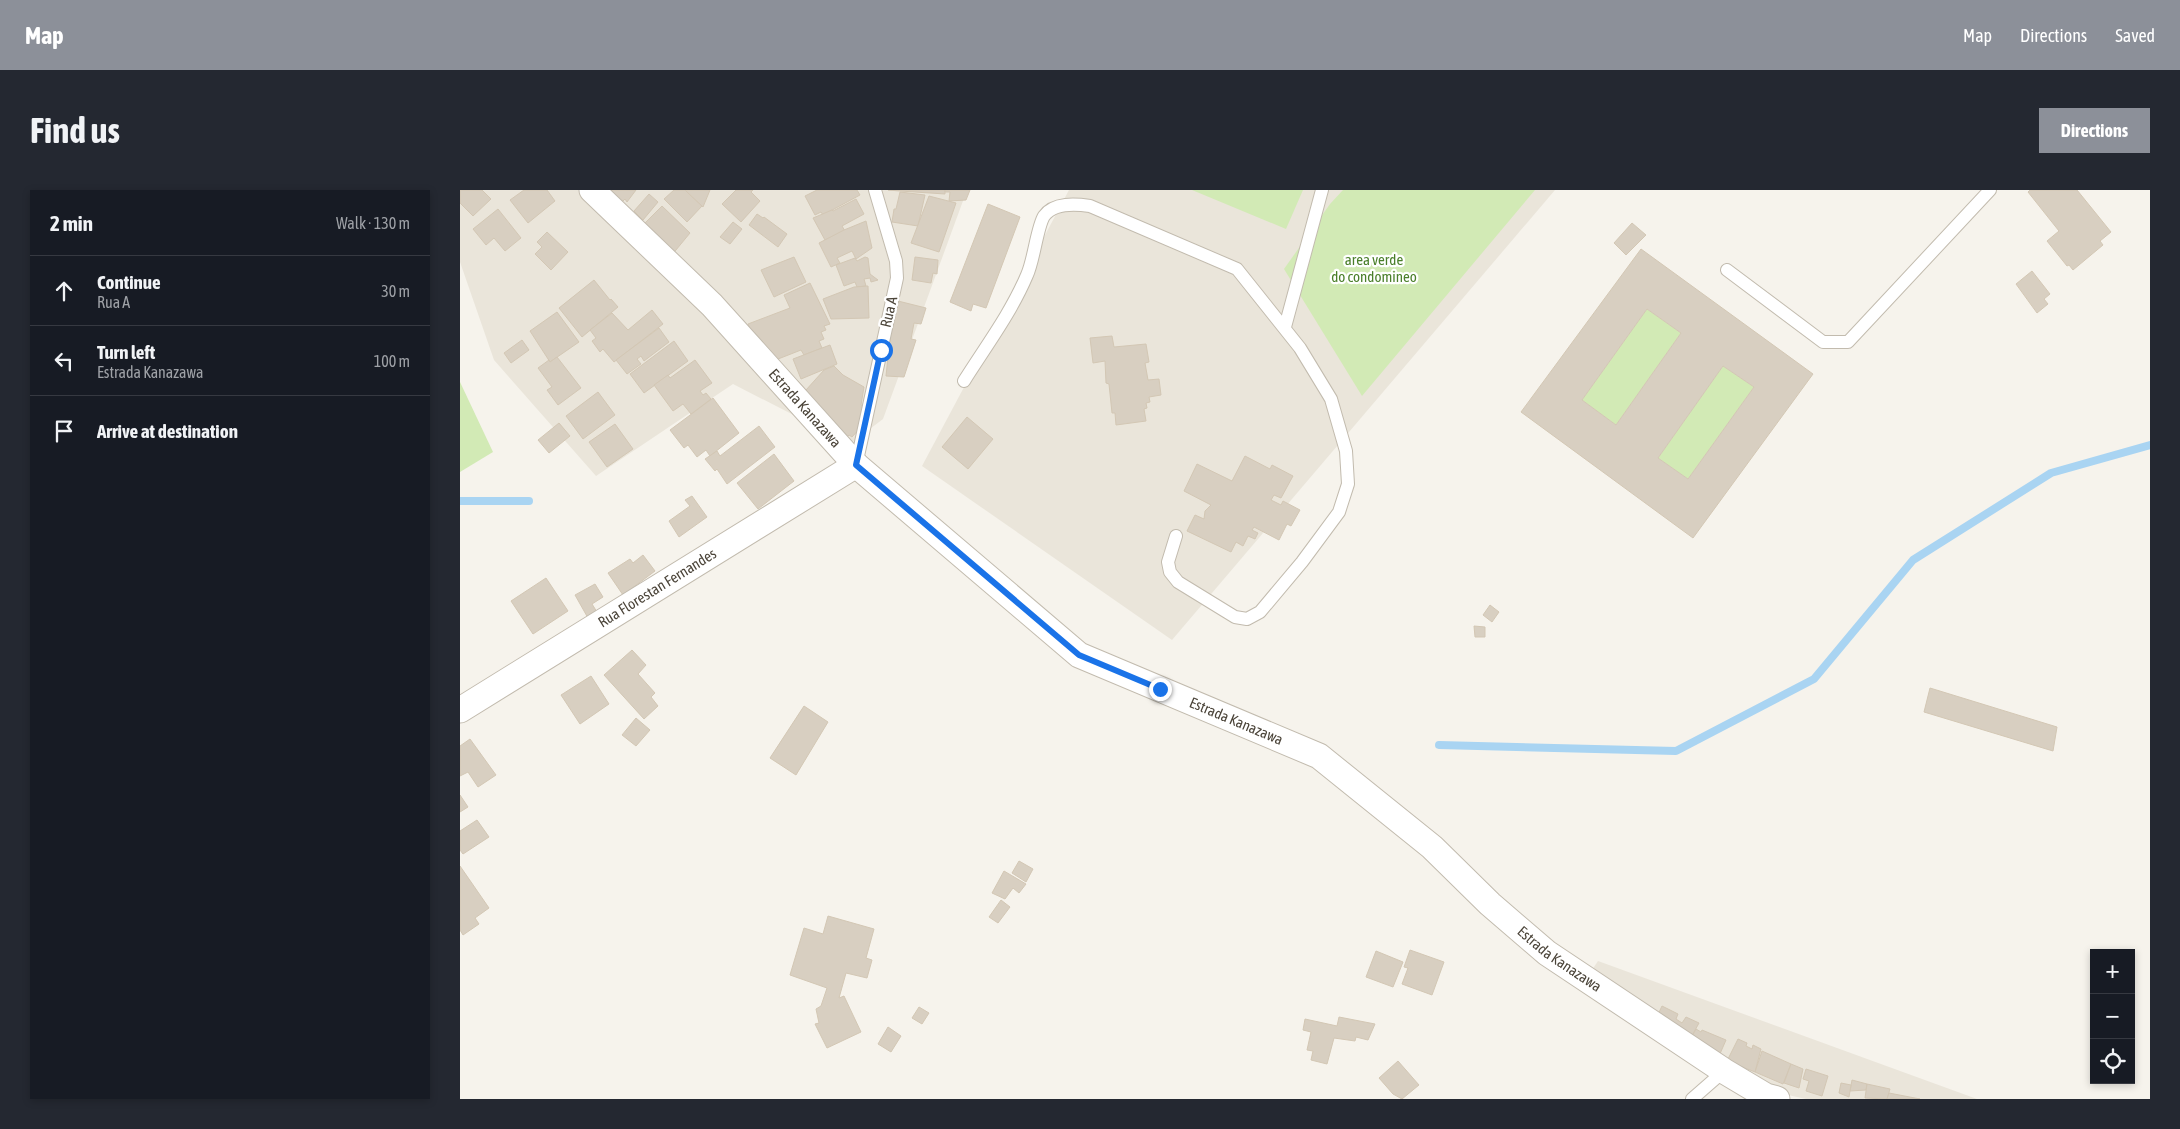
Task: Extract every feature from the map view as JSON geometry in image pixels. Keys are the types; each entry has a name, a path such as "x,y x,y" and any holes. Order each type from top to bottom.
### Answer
{"street":[{"name":"Estrada Kanazawa","path":"592,190 712,305 856,465 1079,655 1319,756 1432,847 1490,904 1547,952 1724,1071 1766,1096 1777,1099"},
{"name":"Rua Florestan Fernandes","path":"460,710 856,465"}],"lane":[{"name":"Rua A","path":"856,465 897,278 896,261 875,190"},
{"path":"1285,327 1322,190"},
{"path":"1727,270 1823,342 1848,342 1990,190"},
{"path":"964,381 1012,306 1028,274 1044,216 1053,208 1074,204 1090,206 1237,270 1285,327 1331,399 1346,451 1348,484 1339,512 1302,562 1260,612 1247,619 1235,617 1178,582 1170,572 1168,562 1176,536"},
{"path":"1692,1099 1724,1071"}],"shaded area":[{"path":"460,190 967,190 883,419 850,444 733,384 596,476 494,360 460,262"},
{"path":"1069,190 1555,190 1172,640 922,466"},
{"path":"1598,961 1977,1099 1806,1099 1770,1091 1586,979"}],"green space":[{"path":"1192,190 1303,190 1286,229"},
{"name":"area verde do condomineo","path":"1343,190 1535,190 1362,396 1284,269 1330,204"},
{"path":"1647,309 1681,333 1616,425 1582,400"},
{"path":"1723,366 1754,387 1688,479 1658,458"},
{"path":"460,382 493,452 460,472"}],"building":[{"path":"460,190 482,190 491,199 473,216 460,203"},
{"path":"524,190 547,190 555,201 528,223 510,200"},
{"path":"599,190 636,190 627,202 625,199 619,205"},
{"path":"674,190 685,190 702,206 687,222 664,199"},
{"path":"685,190 710,190 703,207"},
{"path":"736,190 753,190 751,192 760,201 741,222 722,204"},
{"path":"817,190 857,190 860,195 823,215 821,212 815,215 805,196"},
{"path":"888,190 945,190 945,194 900,191"},
{"path":"945,190 970,190 966,200 949,201 950,192 945,192"},
{"path":"2030,190 2077,190 2111,232 2100,241 2103,245 2073,270 2069,265 2067,266 2047,241 2059,231 2028,192"},
{"path":"900,192 925,195 918,226 892,222"},
{"path":"649,194 658,202 643,220 634,211"},
{"path":"929,196 956,203 939,252 911,243"},
{"path":"856,199 864,214 842,226 845,231 825,240 813,218 833,211"},
{"path":"988,204 1020,217 986,308 973,304 971,311 950,302"},
{"path":"662,206 690,233 671,256 638,230"},
{"path":"498,209 521,238 505,251 494,238 486,245 473,229"},
{"path":"757,214 787,234 778,247 749,225"},
{"path":"866,221 872,248 856,259 852,251 837,258 840,263 831,267 819,243"},
{"path":"733,222 742,229 730,244 720,237"},
{"path":"1632,223 1646,235 1626,255 1614,243"},
{"path":"547,232 568,252 551,270 535,254 542,247 537,242"},
{"path":"1641,249 1813,374 1693,538 1521,412","holes":["1647,309 1681,333 1616,425 1582,400","1723,366 1754,387 1688,479 1658,458"]},
{"path":"794,257 806,282 774,297 761,270"},
{"path":"865,257 868,258 870,274 878,280 871,282 870,278 864,279 866,286 857,287 855,282 844,286 836,265 855,258 857,261"},
{"path":"915,257 938,260 937,274 933,273 931,283 912,280"},
{"path":"2032,271 2050,294 2044,299 2048,304 2037,313 2016,284"},
{"path":"594,280 618,307 582,337 559,308"},
{"path":"810,283 830,324 824,326 826,330 821,332 824,339 819,341 822,348 804,355 801,350 773,361 760,353 748,324 790,308 784,295"},
{"path":"868,286 869,318 831,319 823,299 854,287"},
{"path":"898,301 926,308 921,324 914,323 911,339 916,340 904,377 886,376 891,328"},
{"path":"652,310 663,324 614,362 603,349 600,352 592,341 596,338 590,330 612,313 628,330"},
{"path":"557,312 579,342 550,362 530,331"},
{"path":"659,328 669,342 644,361 641,356 637,359 641,364 627,374 616,360"},
{"path":"1112,336 1114,347 1146,344 1149,362 1145,363 1148,380 1159,379 1161,395 1149,397 1150,402 1146,403 1147,408 1144,409 1146,421 1116,425 1115,413 1112,413 1109,384 1106,383 1105,361 1093,363 1090,338"},
{"path":"522,340 529,350 511,363 504,353"},
{"path":"674,341 688,361 644,393 630,374"},
{"path":"830,345 837,364 801,379 793,359"},
{"path":"557,357 581,388 558,405 547,390 552,387 538,368"},
{"path":"695,360 712,383 700,391 703,395 706,393 711,399 691,414 683,404 673,411 654,385 668,375 670,378"},
{"path":"834,366 843,375 864,387 861,405 863,406 861,411 862,426 852,437 849,435 844,440 790,387 798,381 806,390 824,370"},
{"path":"598,392 615,415 583,439 566,416"},
{"path":"713,398 739,433 710,456 706,450 697,457 688,445 684,448 670,430"},
{"path":"967,417 993,439 968,469 942,447"},
{"path":"559,423 570,436 549,453 538,440"},
{"path":"615,424 633,449 607,467 589,442"},
{"path":"759,426 775,447 727,484 717,469 715,471 705,459 717,451 720,456"},
{"path":"774,454 794,481 758,509 737,483"},
{"path":"1245,456 1270,469 1272,465 1293,476 1281,498 1274,495 1271,500 1281,505 1283,501 1300,510 1291,526 1287,524 1279,540 1254,527 1252,530 1258,533 1255,539 1248,536 1243,546 1236,542 1231,552 1187,531 1195,515 1204,519 1205,511 1211,505 1184,491 1197,464 1232,481"},
{"path":"692,496 707,517 679,537 669,521 690,506 685,500"},
{"path":"643,555 655,571 623,595 608,573 630,559 633,563"},
{"path":"546,578 568,611 533,634 511,601"},
{"path":"595,584 603,597 592,604 597,612 588,618 575,595"},
{"path":"1490,605 1499,612 1492,622 1483,615"},
{"path":"1474,626 1485,627 1485,637 1475,637"},
{"path":"632,650 646,665 638,674 655,693 651,697 658,706 644,719 604,675"},
{"path":"591,676 609,704 580,724 561,695"},
{"path":"1930,688 2057,727 2053,751 1924,712"},
{"path":"804,706 828,722 796,775 770,758"},
{"path":"636,718 650,730 636,746 622,735"},
{"path":"470,739 496,775 478,787 468,772 460,776 460,746"},
{"path":"460,795 468,807 460,812"},
{"path":"477,820 489,837 463,854 460,850 460,831"},
{"path":"1019,861 1033,869 1026,882 1012,873"},
{"path":"460,866 489,908 475,918 479,924 463,935 460,930"},
{"path":"1004,871 1026,884 1019,893 1013,888 1005,899 992,893"},
{"path":"1001,900 1010,907 998,923 989,917"},
{"path":"828,916 874,929 866,958 872,960 867,978 846,973 839,998 844,996 861,1032 827,1048 815,1024 819,1023 816,1009 821,1006 827,988 790,975 804,928 823,934"},
{"path":"1410,950 1444,962 1432,995 1402,984 1408,968 1404,967"},
{"path":"1376,951 1403,962 1393,987 1366,977"},
{"path":"1662,1006 1678,1014 1676,1019 1682,1023 1686,1017 1699,1023 1689,1041 1655,1021"},
{"path":"919,1007 929,1013 922,1024 912,1018"},
{"path":"1339,1017 1375,1024 1368,1040 1356,1037 1355,1041 1334,1038 1327,1064 1311,1060 1313,1051 1307,1050 1311,1032 1303,1030 1305,1019 1337,1026"},
{"path":"888,1027 901,1036 891,1052 878,1044"},
{"path":"1696,1029 1726,1040 1719,1056 1689,1042"},
{"path":"1738,1039 1747,1043 1746,1046 1752,1049 1753,1045 1761,1049 1755,1072 1727,1061"},
{"path":"1762,1051 1791,1064 1783,1084 1755,1072"},
{"path":"1398,1061 1419,1085 1402,1099 1393,1094 1379,1078"},
{"path":"1791,1064 1803,1069 1799,1088 1784,1083"},
{"path":"1806,1069 1828,1076 1822,1096 1806,1091 1809,1081 1803,1079"},
{"path":"1852,1080 1867,1084 1866,1090 1850,1091"},
{"path":"1841,1083 1851,1085 1849,1097 1839,1093"},
{"path":"1867,1084 1890,1089 1887,1099 1865,1098"},
{"path":"1889,1093 1920,1099 1887,1099"}],"waterway":[{"path":"1439,745 1676,751 1814,679 1913,560 2051,473 2150,445"},
{"path":"460,501 529,501"}],"route":[{"path":"881,350 856,465 1079,655 1160,689"}]}
